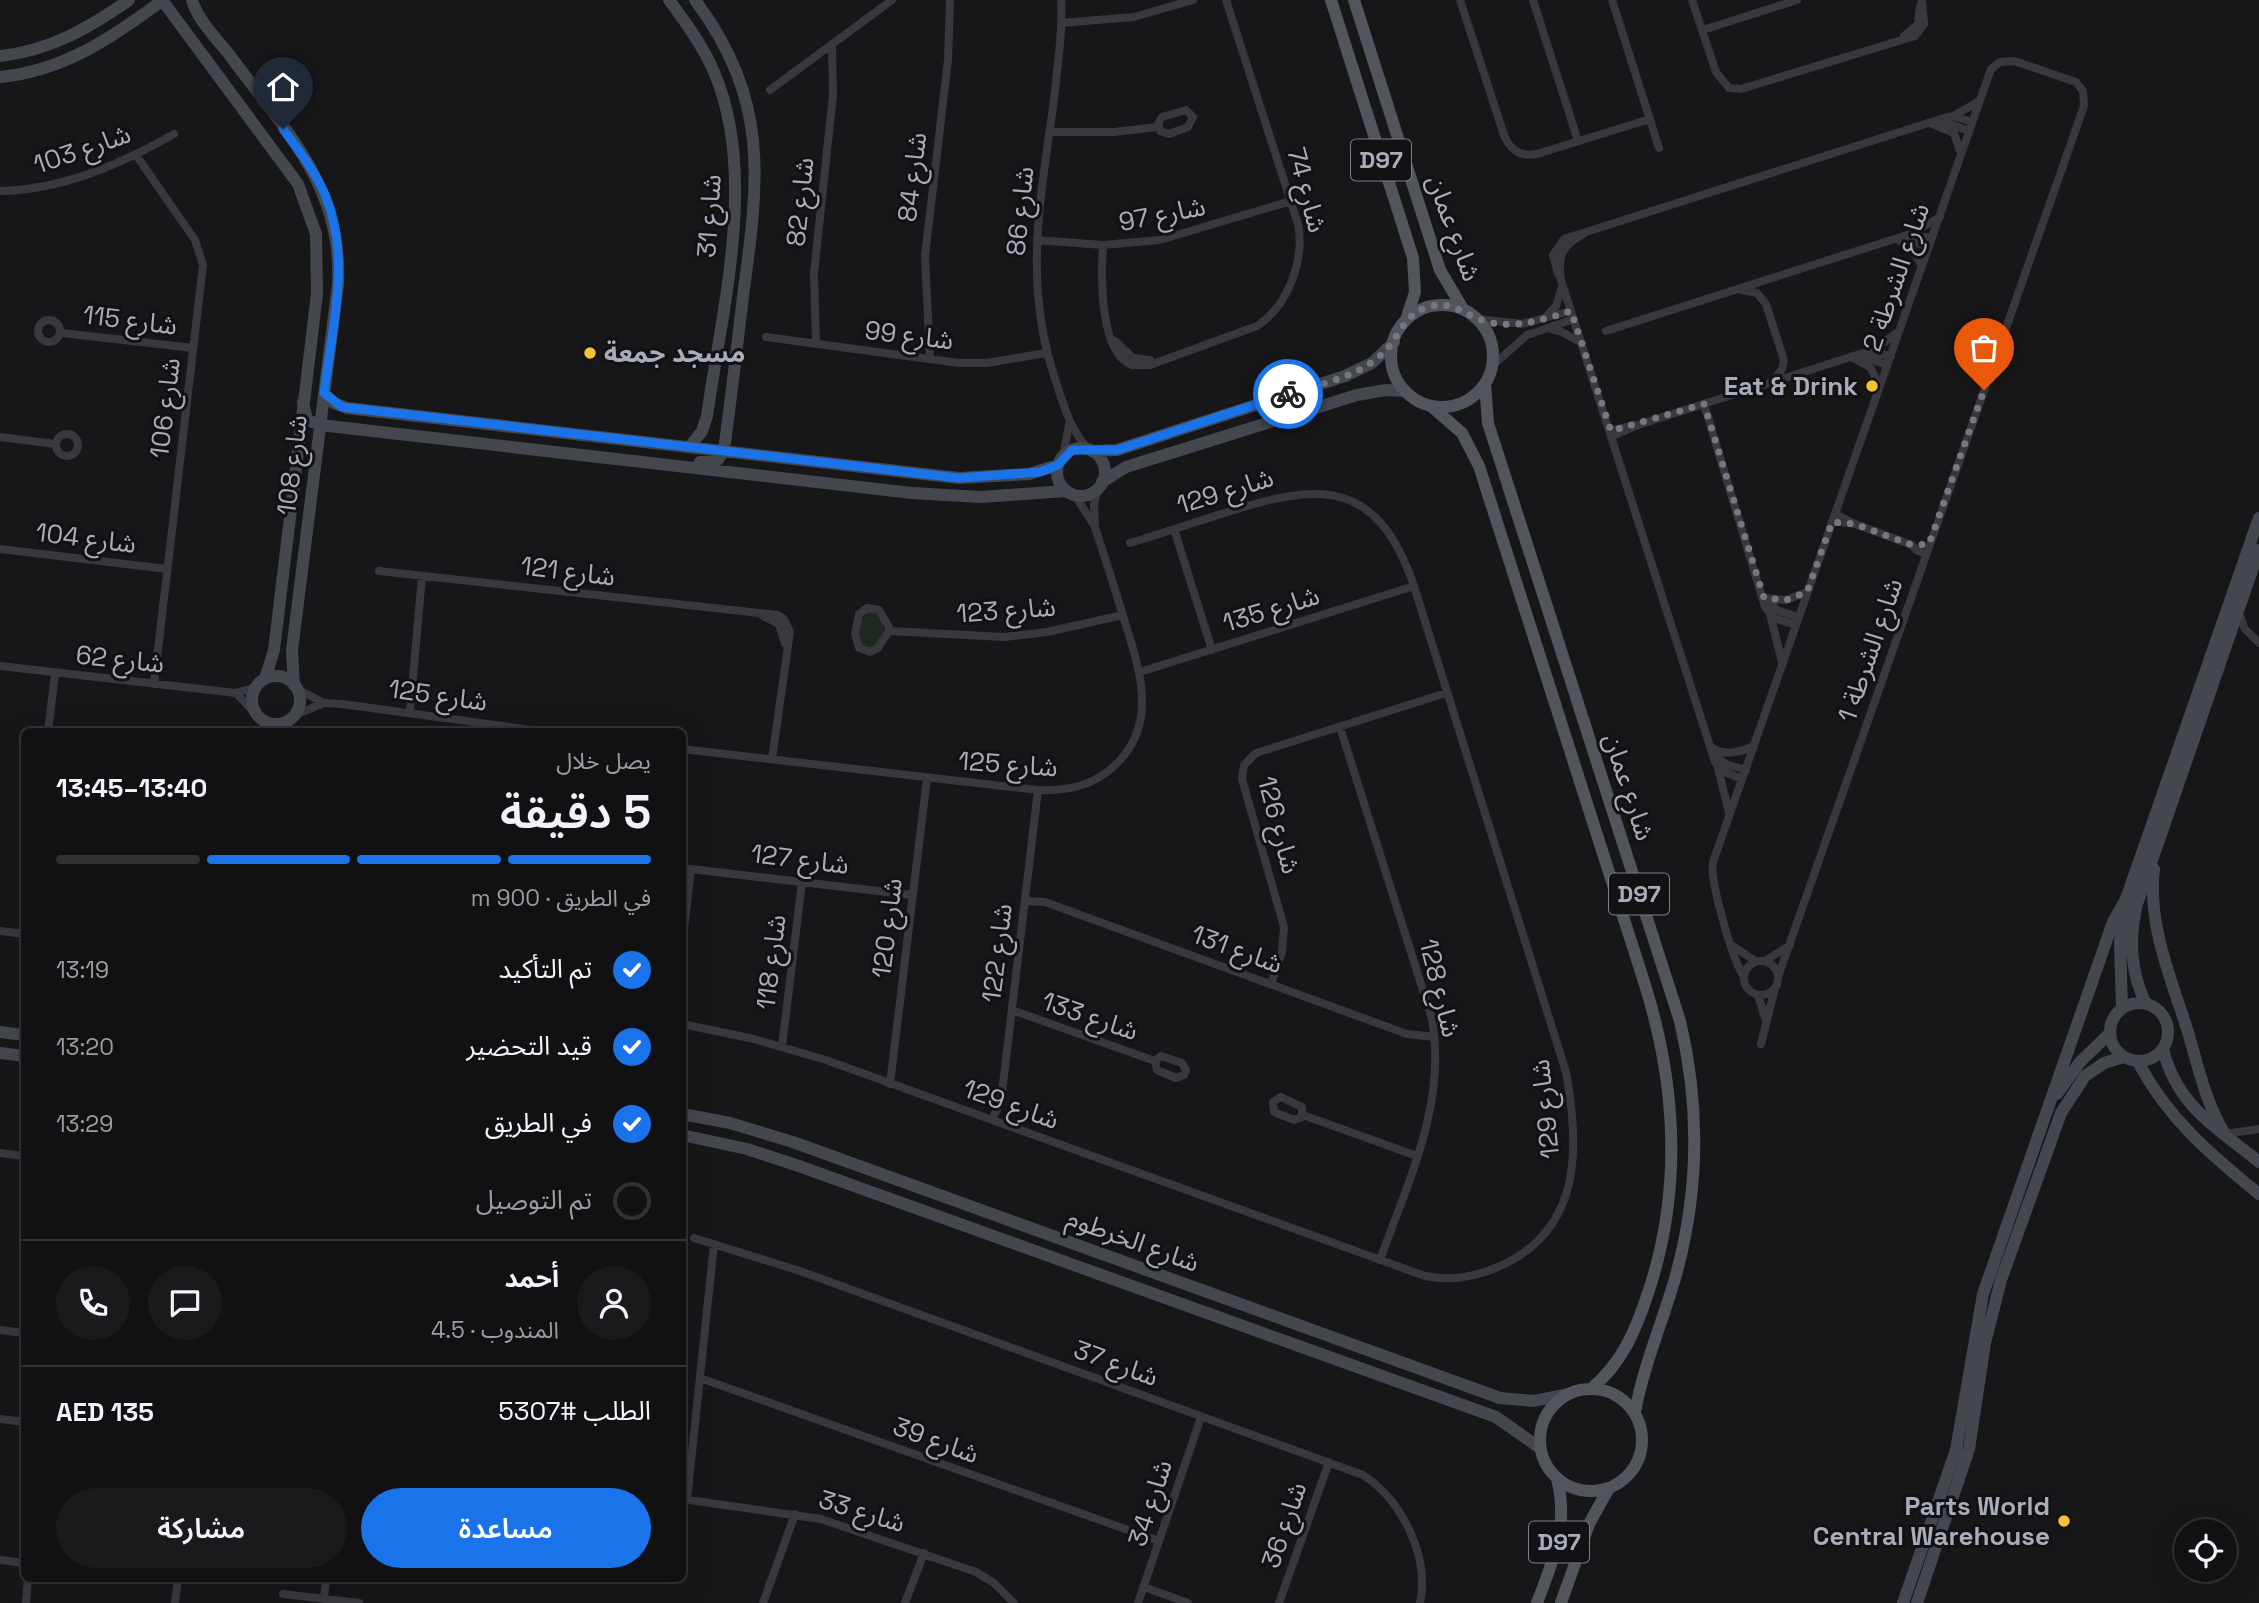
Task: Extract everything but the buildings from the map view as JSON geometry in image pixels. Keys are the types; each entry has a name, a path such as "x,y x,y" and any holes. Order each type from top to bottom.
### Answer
{"main road":[{"name":"شارع عمان","path":"1331,0 1413,258 1415,292 1406,320"},
{"name":"شارع عمان","path":"1354,0 1440,270 1463,309"},
{"path":"1439,305 1463,309 1478,319 1489,337 1492,366 1485,384 1467,400 1456,405 1432,406 1405,391 1392,363 1394,342 1406,320 1416,312 1439,305"},
{"name":"شارع عمان","path":"1485,384 1488,423 1667,981 1689,1066 1695,1135 1686,1230 1675,1278 1647,1359 1635,1412"},
{"name":"شارع عمان","path":"1432,406 1462,433 1479,466 1646,988 1666,1068 1673,1138 1671,1186 1664,1234 1633,1334 1612,1369 1592,1388"},
{"path":"1592,1388 1617,1395 1635,1412 1643,1437 1638,1462 1621,1482 1599,1491 1576,1489 1557,1479 1549,1470 1540,1448 1542,1423 1548,1411 1567,1394 1592,1388"},
{"name":"D97","path":"1537,1603 1560,1541 1562,1506 1557,1479"},
{"name":"D97","path":"1561,1603 1589,1524 1609,1488"}],"street":[{"path":"0,56 37,49 74,35 129,0"},
{"path":"0,77 48,68 84,52 163,0"},
{"name":"شارع 108","path":"163,0 298,184 316,234 317,293 274,650 260,683"},
{"name":"شارع 108","path":"192,0 320,183 334,223 338,284 292,650 296,687"},
{"name":"شارع 31","path":"669,0 704,52 726,104 735,165 735,214 707,416 702,431 691,445"},
{"name":"شارع 31","path":"695,0 735,67 753,126 756,193 724,450"},
{"path":"770,90 892,0"},
{"name":"شارع 84","path":"930,358 925,256 948,60 950,0"},
{"name":"شارع 86","path":"1061,0 1062,23 1037,240 1036,295 1046,352 1069,422 1090,450"},
{"path":"1062,23 1134,17 1193,0"},
{"name":"شارع 74","path":"1104,245 1102,293 1112,338 1119,357 1128,364 1142,366 1257,326 1271,314 1295,274 1300,258 1300,232 1226,0"},
{"path":"1460,0 1508,144 1520,153 1531,155 1650,119"},
{"path":"1533,0 1578,141"},
{"path":"1612,0 1659,148"},
{"path":"1692,0 1716,72 1729,88 1736,89 1896,41 1917,24 1920,0"},
{"path":"1703,30 1797,0"},
{"name":"شارع 82","path":"816,344 815,264 833,95 832,44"},
{"path":"818,55 833,65"},
{"name":"شارع الشرطة 2","path":"1744,977 1736,962 1711,874 1991,69 2000,62 2018,62 2076,82 2083,91"},
{"name":"شارع الشرطة 1","path":"1778,977 2084,106 2083,91"},
{"path":"1492,366 1512,345 1544,323 1556,306 1562,282 1561,252 1566,244 1583,234 1968,111 1980,100"},
{"path":"245,111 249,103 254,101 271,113"},
{"path":"1953,116 1971,127"},
{"path":"1935,121 1971,127"},
{"path":"1935,121 1954,133 1959,141 1960,159"},
{"path":"1050,132 1114,132 1158,127"},
{"name":"شارع 103","path":"0,191 34,188 68,180 136,155 174,134"},
{"name":"شارع 106","path":"136,155 201,253 202,273 154,684"},
{"name":"شارع 97","path":"1037,240 1104,245 1176,237 1291,201"},
{"path":"735,214 737,227 732,274 738,278 746,277"},
{"path":"1606,331 1896,239 1940,217"},
{"path":"1908,234 1931,243"},
{"path":"1896,239 1931,243"},
{"path":"1896,239 1911,248 1922,266"},
{"path":"1562,282 1717,765 1727,802 1728,819"},
{"path":"1739,289 1757,293 1766,304 1784,360 1782,369 1772,381"},
{"path":"1478,319 1511,324 1544,323 1573,315"},
{"path":"1544,323 1582,343"},
{"path":"1611,433 1870,351 1900,330"},
{"name":"شارع 115","path":"62,333 193,348"},
{"name":"شارع 99","path":"766,337 987,363 1046,352"},
{"path":"324,393 334,403 347,408 691,445 959,478 1028,474 1061,461 1077,448 1117,450 1345,376 1371,363 1394,342"},
{"path":"1870,351 1889,361"},
{"path":"1855,356 1889,361"},
{"path":"1855,356 1870,367 1879,388"},
{"path":"303,402 307,420 320,425 955,497 1004,497 1070,492 1087,495 1126,467 1357,395 1386,390 1405,391"},
{"path":"1704,404 1770,614 1782,664"},
{"name":"شارع 86","path":"1061,461 1069,422"},
{"path":"462,441 456,433 460,428 501,425"},
{"path":"0,437 55,444"},
{"path":"673,465 688,461 713,462 722,457 724,450"},
{"path":"1090,450 1102,461 1100,485"},
{"path":"1061,461 1059,479 1070,492"},
{"name":"شارع 125","path":"686,749 1038,790 1059,791 1079,787 1098,778 1122,757 1141,719 1144,698 1140,672 1096,527 1094,505 1100,485"},
{"name":"شارع 125","path":"1070,492 1096,527"},
{"name":"شارع 129","path":"686,1025 782,1047 1416,1273 1445,1278 1468,1276 1505,1264 1535,1243 1550,1226 1563,1204 1573,1168 1572,1109 1562,1054 1403,554 1386,527 1360,506 1328,494 1306,492 1275,496 1130,543"},
{"path":"1833,518 1912,545 1929,544"},
{"path":"1903,1603 1956,1450 1983,1294 2113,922 2126,899 2259,518"},
{"path":"1174,529 1212,650"},
{"path":"1912,545 1926,554"},
{"name":"شارع 104","path":"0,549 167,569"},
{"path":"2147,1003 2122,1007 2112,1019 2109,1034 2115,1050 2138,1062 2156,1056 2163,1049 2168,1032 2162,1014 2147,1003 2134,973 2132,937 2137,904 2259,550"},
{"name":"شارع 121","path":"379,571 753,613 779,624 785,650 772,759"},
{"path":"410,711 422,576"},
{"name":"شارع 135","path":"1140,672 1414,586"},
{"path":"1764,598 1786,600 1807,592"},
{"path":"1764,598 1777,610 1797,621"},
{"path":"867,608 876,608 883,613 890,631 874,652 863,651 855,641 859,614 867,608"},
{"path":"2238,610 2245,629 2259,643"},
{"path":"1770,614 1797,621"},
{"name":"شارع 123","path":"890,631 1004,637 1046,632 1123,615"},
{"name":"شارع 62","path":"0,666 236,693 260,683"},
{"path":"48,728 55,673"},
{"path":"236,693 259,721 273,725 291,722 300,699 296,687 277,676 260,683 251,697 259,721"},
{"name":"شارع 125","path":"296,687 324,703 410,711 520,728"},
{"name":"شارع 126","path":"1271,984 1282,953 1282,916 1243,784 1242,770 1246,761 1256,753 1446,693"},
{"name":"شارع 125","path":"291,722 324,703"},
{"name":"شارع 128","path":"1340,727 1432,1018 1434,1037 1436,1090 1417,1156 1380,1260"},
{"path":"1712,750 1732,753 1754,746"},
{"path":"1712,750 1728,765 1746,769"},
{"path":"1717,765 1727,774 1742,779"},
{"name":"شارع 120","path":"890,1084 927,778"},
{"name":"شارع 122","path":"992,1120 1001,1101 1038,790"},
{"path":"2156,851 2152,885 2157,928 2206,1093 2225,1134"},
{"name":"شارع 127","path":"687,868 912,895"},
{"name":"شارع 118","path":"782,1047 802,882"},
{"path":"2122,1007 2120,942 2126,899"},
{"name":"شارع 131","path":"1025,901 1045,902 1407,1034 1434,1037"},
{"path":"0,931 21,934"},
{"path":"1733,946 1755,961 1765,961 1790,946"},
{"path":"1755,961 1747,968 1744,977 1749,990 1758,995 1768,994 1775,988"},
{"path":"1761,1044 1765,1018 1778,977 1776,969 1765,961"},
{"path":"1758,995 1765,1018"},
{"name":"شارع 133","path":"1012,1010 1155,1061"},
{"path":"0,1032 21,1035"},
{"path":"2046,1114 2071,1073 2109,1034"},
{"path":"2163,1049 2174,1082 2183,1097 2259,1162"},
{"path":"0,1053 21,1056"},
{"path":"1917,1603 1969,1449 1985,1343 1998,1290 2061,1113 2068,1097 2085,1076 2104,1063 2124,1057"},
{"path":"2138,1062 2162,1102 2186,1132 2259,1194"},
{"name":"شارع الخرطوم","path":"686,1115 730,1123 793,1142 1500,1398 1534,1401 1567,1394"},
{"path":"1303,1115 1417,1156"},
{"path":"2225,1134 2259,1129"},
{"name":"شارع الخرطوم","path":"686,1136 747,1149 796,1165 1496,1417 1540,1448"},
{"path":"0,1153 21,1156"},
{"name":"شارع 37","path":"694,1238 800,1271 1363,1475 1393,1502 1421,1562 1423,1582 1420,1603"},
{"path":"686,1491 714,1244"},
{"path":"0,1331 21,1334"},
{"name":"شارع 39","path":"700,1378 1159,1541"},
{"name":"شارع 34","path":"1138,1603 1200,1417"},
{"path":"0,1419 21,1422"},
{"name":"شارع 36","path":"1279,1603 1329,1462"},
{"name":"شارع 33","path":"686,1499 795,1514 847,1526 985,1577 1014,1603"},
{"path":"763,1603 795,1514"},
{"path":"905,1603 924,1553"},
{"path":"0,1560 21,1563"},
{"path":"26,1603 28,1582"},
{"path":"175,1603 178,1582"},
{"path":"324,1598 326,1582"},
{"path":"1144,1587 1188,1603"},
{"path":"283,1594 359,1603"}],"shaded area":[{"path":"868,611 875,611 884,622 881,641 870,649 862,646 859,637 860,623"}],"way so far":[{"path":"1288,394 1363,368 1389,348 1406,320 1427,307 1452,306 1489,323 1511,324 1537,321 1571,311 1611,431 1704,404 1764,598 1786,600 1807,592 1832,522 1855,524 1912,545 1918,542 1929,544 1984,390"}],"place":[{"name":"مسجد جمعة","path":"590,353"},
{"name":"Eat & Drink","path":"1872,386"},
{"name":"Parts World Central Warehouse","path":"2064,1521"}],"route":[{"path":"283,129 320,183 334,223 338,284 324,393 342,407 691,445 959,478 1040,472 1058,465 1063,456 1077,448 1101,452 1117,450 1288,394"}]}
